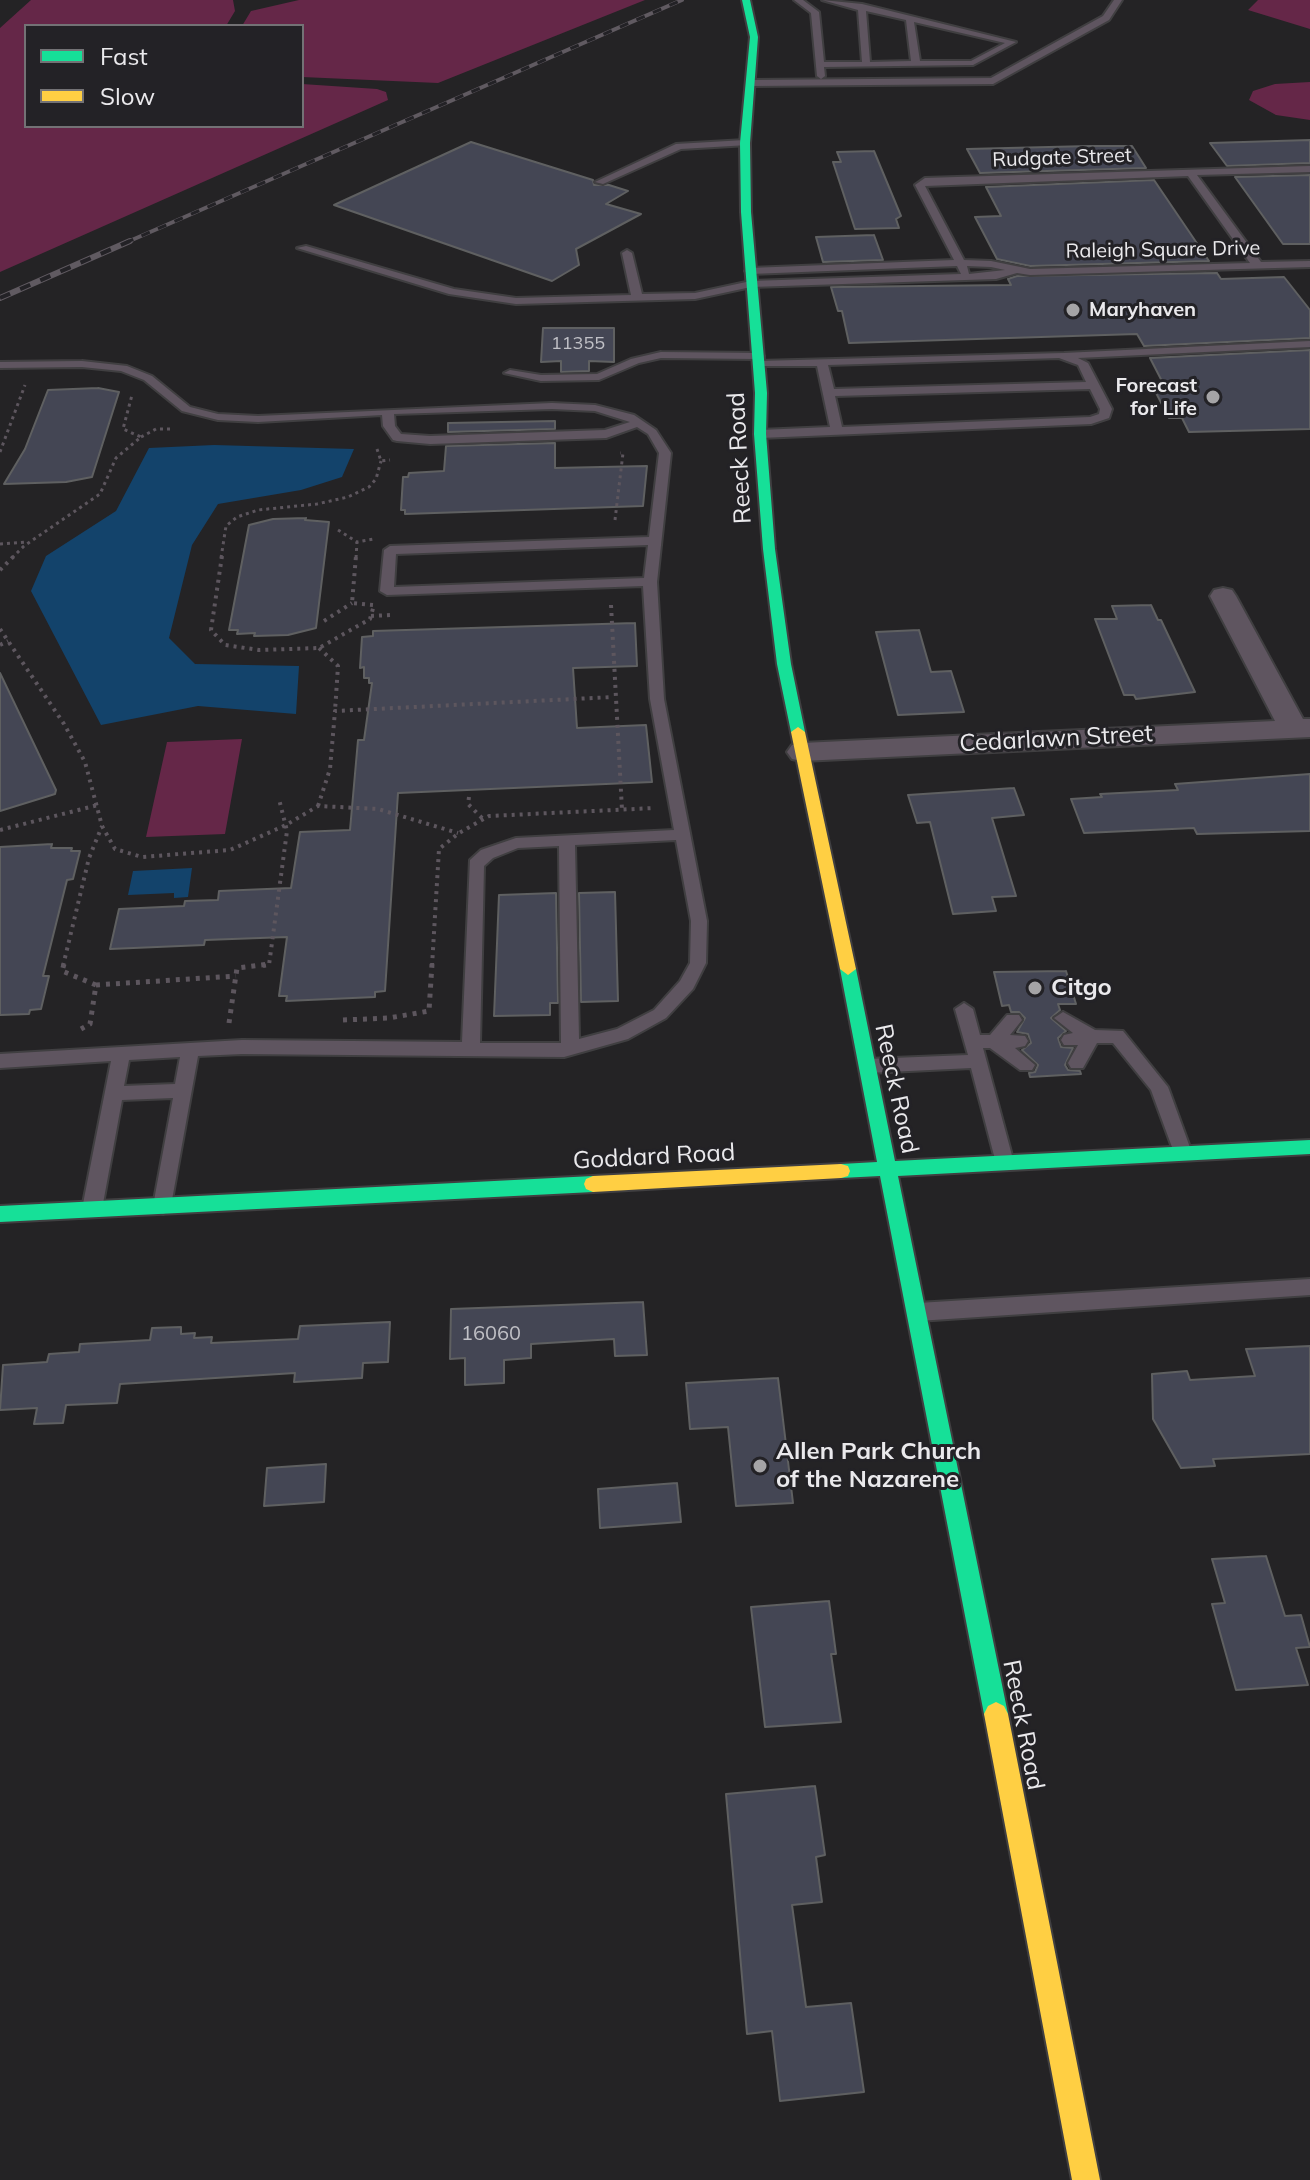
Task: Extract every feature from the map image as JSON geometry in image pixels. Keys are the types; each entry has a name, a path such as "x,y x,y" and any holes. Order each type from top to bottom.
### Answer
{"street":[{"name":"Reeck Road","path":"746,0 754,37 745,143 750,278 772,591 866,1066 890,1169 1086,2180"},
{"path":"1223,596 1302,728"},
{"name":"Cedarlawn Street","path":"802,752 1302,728"},
{"name":"Goddard Road","path":"0,1214 1310,1147"}],"lane":[{"path":"798,0 815,12 821,82"},
{"path":"820,65 973,63 1012,42 826,0"},
{"path":"751,83 993,81 1106,18 1118,0"},
{"path":"862,6 866,65"},
{"path":"909,17 916,64"},
{"path":"956,29 958,40"},
{"path":"959,52 961,63"},
{"path":"600,182 679,146 745,143"},
{"name":"Rudgate Street","path":"967,277 920,185 925,181 1310,169"},
{"path":"1190,172 1258,266"},
{"path":"302,248 453,292 516,301 695,296 750,278"},
{"path":"627,253 637,297"},
{"name":"Raleigh Square Drive","path":"750,278 960,263 1030,272 1310,264"},
{"name":"Raleigh Square Drive","path":"750,278 967,277 996,276 1018,269"},
{"path":"510,373 541,378 599,377 635,361 661,355 822,362 1310,344"},
{"path":"760,434 1091,420 1105,416 1106,409 1082,363 1060,355"},
{"path":"822,362 837,431"},
{"path":"0,365 82,364 123,368 148,378 186,409 218,417 258,419 552,406 595,408 630,417 652,432 665,453 650,582 657,699 699,921 698,963 687,985 660,1014 622,1034 570,1048 190,1049 0,1061"},
{"path":"829,393 1093,385"},
{"path":"388,411 389,426 397,437 430,440 606,434 639,423"},
{"path":"650,582 387,591 390,550 655,541"},
{"path":"471,1049 476,864 501,847 516,843 681,835"},
{"path":"567,841 570,1048"},
{"path":"964,1009 1005,1163"},
{"path":"1063,1018 1092,1037"},
{"path":"994,1042 1013,1020"},
{"path":"1070,1040 1117,1036 1159,1087 1183,1153"},
{"path":"1077,1063 1092,1037"},
{"path":"973,1042 1019,1041"},
{"path":"994,1042 1026,1065"},
{"path":"163,1206 190,1049"},
{"path":"92,1209 122,1052"},
{"path":"866,1066 977,1061"},
{"path":"114,1094 183,1090"},
{"path":"918,1312 1310,1287"}],"path":[{"path":"0,452 27,380"},
{"path":"129,387 132,396 123,429 141,437"},
{"path":"0,570 30,542 100,494 116,458 141,437 156,429 180,428"},
{"path":"376,445 381,461 376,479 369,487 348,497 258,510 237,517 226,526 211,630 225,645 259,650 319,648 371,616 401,615"},
{"path":"608,453 623,453 615,520"},
{"path":"381,461 396,460"},
{"path":"338,530 357,542 376,539 378,528"},
{"path":"0,544 30,542"},
{"path":"352,603 357,542"},
{"path":"324,621 352,603 374,605 371,616"},
{"path":"597,606 612,605 613,697 622,810"},
{"path":"0,629 85,762 102,826 115,849 142,857 230,850 286,825 318,806 378,809 459,833"},
{"path":"0,645 8,641"},
{"path":"318,806 330,769 338,666 319,648"},
{"path":"335,711 613,697"},
{"path":"469,797 468,804 484,820"},
{"path":"243,1022 228,1023 237,968 269,965 286,825 279,799"},
{"path":"0,830 98,805"},
{"path":"331,1020 389,1018 429,1011 439,849 459,833 489,816 676,807"},
{"path":"102,826 89,858 62,971 96,985 236,976"},
{"path":"69,1030 90,1024 96,985"}],"shaded area":[{"path":"31,0 233,0 235,11 227,24 24,24 24,128 304,128 304,84 377,89 386,92 388,100 0,272 0,28"},
{"path":"299,0 645,0 438,83 304,77 304,24 243,24 251,11"},
{"path":"1258,0 1310,0 1310,29 1248,10"},
{"path":"1310,82 1310,120 1276,115 1249,100 1253,91 1275,84"},
{"path":"242,739 225,834 146,837 167,742"}],"water":[{"path":"214,445 354,449 342,477 301,490 218,504 192,545 169,638 195,664 299,666 296,714 198,706 101,725 31,591 46,556 116,511 149,448"},
{"path":"192,868 188,897 174,898 174,893 128,895 133,871"}],"building":[{"path":"1310,140 1310,163 1227,166 1210,143"},
{"path":"471,142 593,180 594,185 609,185 628,191 606,204 641,214 576,249 579,265 552,281 334,205"},
{"path":"1132,146 1146,168 980,173 967,149"},
{"path":"874,151 901,216 896,219 899,228 855,229 833,162 841,162 837,152"},
{"path":"1310,175 1310,244 1283,244 1235,177"},
{"path":"1154,180 1209,261 1030,266 997,259 975,217 1001,216 986,187"},
{"path":"874,235 883,260 823,262 816,237"},
{"name":"Maryhaven","path":"1217,273 1221,279 1284,277 1310,310 1310,338 1144,346 1137,334 849,343 842,311 838,311 831,287 1011,285 1008,279 1017,276"},
{"path":"543,328 614,328 614,362 589,361 589,371 561,372 561,361 541,362"},
{"name":"Forecast for Life","path":"1310,350 1310,429 1189,432 1182,418 1169,418 1154,389 1166,389 1150,358"},
{"path":"98,388 119,392 92,477 66,482 4,484 25,449 48,390"},
{"path":"555,421 555,429 448,432 448,423"},
{"path":"555,443 555,468 647,466 643,506 405,514 405,510 401,510 403,477 408,477 409,473 444,471 446,446"},
{"path":"306,518 329,522 316,628 288,635 254,636 255,633 237,634 238,630 229,630 249,525 273,519"},
{"path":"1151,605 1195,692 1136,699 1134,695 1124,695 1095,619 1117,619 1112,606"},
{"path":"635,623 637,666 573,668 577,728 646,725 652,782 398,793 385,991 375,992 375,997 286,1001 287,996 279,996 287,937 205,940 204,945 110,949 119,909 184,906 185,901 218,900 219,891 291,888 300,832 350,830 358,740 364,740 372,683 369,683 369,678 364,678 364,667 360,668 362,637 373,636 373,631"},
{"path":"919,630 931,672 951,671 964,712 898,715 876,632"},
{"path":"0,673 56,790 55,794 0,811"},
{"path":"1310,774 1310,831 1197,834 1194,828 1084,833 1071,799 1102,797 1100,794 1178,790 1175,784"},
{"path":"1014,788 1024,815 992,818 1016,896 992,897 996,911 953,914 930,822 917,823 908,795"},
{"path":"52,844 51,848 80,851 73,879 67,880 43,976 49,976 41,1009 30,1010 29,1014 0,1015 0,847"},
{"path":"615,892 618,1001 581,1002 579,893"},
{"path":"556,893 558,1003 550,1003 550,1015 494,1016 499,895"},
{"path":"1066,971 1076,1004 1058,1004 1060,1010 1051,1018 1066,1031 1058,1038 1061,1047 1073,1048 1065,1065 1068,1070 1080,1071 1081,1074 1030,1077 1029,1073 1035,1072 1038,1065 1022,1050 1031,1043 1028,1034 1017,1032 1025,1018 1019,1012 1011,1012 1009,1005 1002,1006 994,972"},
{"path":"643,1302 647,1355 615,1356 614,1339 531,1344 531,1358 504,1360 504,1383 465,1385 465,1358 450,1359 451,1309"},
{"path":"390,1322 388,1362 363,1363 362,1378 294,1382 295,1373 120,1384 117,1403 66,1405 63,1423 34,1424 37,1408 0,1410 3,1365 47,1362 49,1354 79,1352 80,1344 150,1340 152,1328 181,1327 181,1334 195,1333 194,1338 212,1337 211,1343 298,1339 300,1326"},
{"path":"1310,1346 1310,1454 1213,1459 1215,1466 1181,1468 1153,1419 1152,1374 1187,1371 1190,1380 1255,1376 1246,1349"},
{"name":"Allen Park Church of the Nazarene","path":"778,1378 793,1503 736,1506 728,1427 690,1429 686,1383"},
{"path":"326,1464 324,1502 264,1506 267,1468"},
{"path":"677,1483 681,1522 600,1528 598,1489"},
{"path":"1266,1556 1285,1616 1301,1615 1310,1647 1296,1648 1308,1685 1236,1690 1212,1604 1225,1603 1212,1559"},
{"path":"829,1601 836,1654 831,1654 841,1722 765,1727 751,1607"},
{"path":"815,1786 825,1855 816,1857 822,1902 792,1905 806,2007 851,2003 864,2092 780,2101 772,2031 747,2034 726,1794"}],"railway":[{"path":"125,243 682,0"},
{"path":"0,298 130,241"}],"traffic: fast":[{"path":"746,0 754,37 745,143 746,212 761,393 760,434 769,549 784,664 798,732"},
{"path":"848,969 996,1714"},
{"path":"841,1171 1310,1147"},
{"path":"0,1214 593,1184"}],"traffic: slow":[{"path":"798,732 848,969"},
{"path":"593,1184 841,1171"},
{"path":"996,1714 1086,2180"}],"place":[{"name":"Maryhaven","path":"1073,310"},
{"name":"Forecast for Life","path":"1213,397"},
{"name":"Citgo","path":"1035,988"},
{"name":"Allen Park Church of the Nazarene","path":"760,1466"}]}
